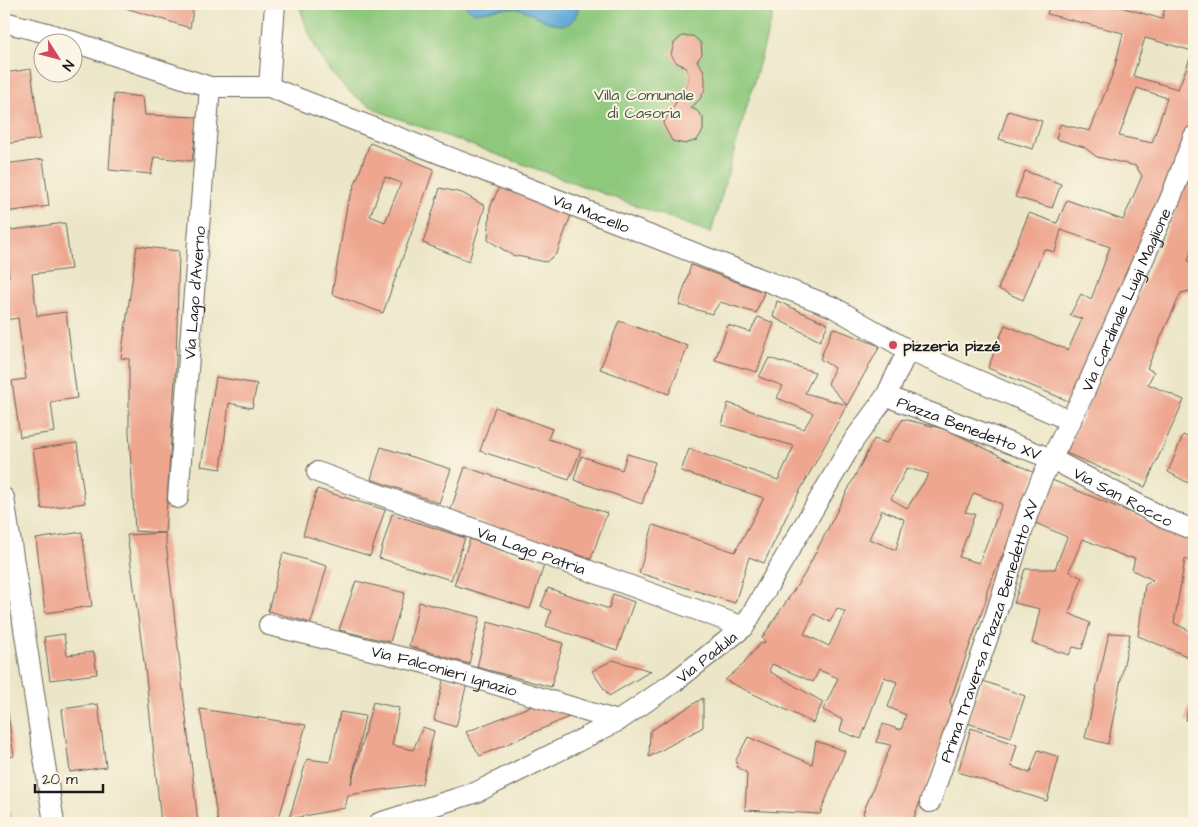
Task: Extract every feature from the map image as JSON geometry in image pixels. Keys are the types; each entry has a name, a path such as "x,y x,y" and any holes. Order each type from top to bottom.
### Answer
{"street":[{"path":"4,22 46,33 210,87 269,87 275,4"},
{"name":"Via Lago d'Averno","path":"178,498 210,87"},
{"name":"Via Macello","path":"269,87 833,307 908,350"},
{"name":"Via Cardinale Luigi Maglione","path":"1052,460 1171,197 1194,136"},
{"path":"908,350 1071,421"},
{"name":"Via Padula","path":"379,823 477,792 618,721 673,683 744,628 854,440 886,396 908,350"},
{"name":"Piazza Benedetto XV","path":"886,396 1052,460"},
{"name":"Via San Rocco","path":"1052,460 1166,519 1194,530"},
{"name":"Prima Traversa Piazza Benedetto XV","path":"930,802 996,614 1028,513 1052,460"},
{"name":"Via Lago Patria","path":"317,472 744,628"},
{"path":"4,498 54,823"},
{"name":"Via Falconieri Ignazio","path":"269,625 421,662 618,721"}],"green space":[{"name":"Villa Comunale di Casoria","path":"299,4 776,4 711,233 378,111 347,90 328,68 306,26"}],"water":[{"path":"463,4 579,4 575,17 569,23 561,25 516,8 474,13"}],"building":[{"path":"113,4 194,4 190,28"},
{"path":"1050,4 1111,4 1162,19 1166,4 1194,4 1194,121 1071,402 988,368 1005,325 1068,350 1082,319 1070,315 1081,294 1091,300 1110,247 1061,230 1055,252 1044,249 1023,300 998,289 1029,213 1057,223 1067,200 1123,220 1142,176 1136,166 1097,157 1084,147 1056,139 1060,124 1090,131 1114,70 1123,33 1047,14","holes":["1145,38 1193,51 1178,89 1133,76","1137,88 1167,98 1152,143 1119,136"]},
{"path":"682,36 693,36 701,43 702,54 697,61 703,69 705,79 705,89 700,99 691,108 703,117 703,131 697,140 685,144 672,141 663,124 687,84 689,76 686,67 677,63 671,55 674,43"},
{"path":"31,69 40,139 4,144 4,73"},
{"path":"114,94 143,97 145,115 198,117 192,161 154,157 151,174 109,170"},
{"path":"1008,111 1042,121 1033,149 999,139"},
{"path":"370,143 434,169 383,313 332,294 347,206","holes":["385,177 401,183 385,222 370,216"]},
{"path":"43,159 49,206 6,212 4,164"},
{"path":"1194,163 1194,241 1188,261 1194,264 1194,290 1181,293 1147,368 1154,372 1148,384 1184,400 1145,487 1066,453 1164,238"},
{"path":"1025,171 1061,184 1052,208 1015,197"},
{"path":"499,187 571,215 557,253 546,262 512,255 488,240 490,208"},
{"path":"440,188 462,193 485,206 469,261 423,243"},
{"path":"65,223 71,269 32,274 37,316 66,312 77,398 51,402 55,432 20,437 12,381 26,379 18,318 4,320 4,278 9,277 4,231"},
{"path":"137,246 179,251 176,362 165,533 135,531 129,431 129,359 121,358"},
{"path":"691,265 764,292 756,313 720,302 712,314 679,305"},
{"path":"777,301 828,324 820,341 773,317"},
{"path":"758,317 774,323 757,372 715,360 728,325 750,332"},
{"path":"619,321 688,346 669,394 600,369"},
{"path":"833,328 880,346 847,405 828,384 834,368 820,359"},
{"path":"769,358 815,372 805,393 847,405 791,507 764,563 749,557 735,603 639,573 653,525 735,552 764,498 681,471 689,449 778,480 794,446 722,425 728,403 804,429 813,413 777,398 783,386 759,377"},
{"path":"216,377 257,384 252,408 229,403 221,469 201,466"},
{"path":"495,407 552,429 548,439 581,450 569,480 480,451"},
{"path":"903,419 948,430 1035,473 1019,518 987,590 986,600 950,701 952,708 932,770 913,820 866,818 863,813 891,745 876,742 883,724 901,730 906,715 888,707 897,682 884,677 861,739 840,731 843,720 823,710 838,678 819,670 813,682 772,664 769,671 823,702 813,723 725,680 745,663 761,643 764,644 765,641 762,638 804,575 874,439 887,443","holes":["907,468 929,474 907,508 891,499","974,493 1002,504 979,563 959,557 975,514 965,512","882,510 904,519 896,550 869,539","837,608 845,612 829,646 804,634 814,614 830,622"]},
{"path":"1183,435 1194,440 1194,486 1168,472"},
{"path":"77,443 85,503 42,509 33,449"},
{"path":"381,447 451,469 439,503 371,479"},
{"path":"627,454 655,462 642,504 574,480 581,456 622,470"},
{"path":"465,467 607,513 591,559 450,512"},
{"path":"1047,478 1194,539 1194,563 1185,559 1174,623 1194,633 1194,659 1138,636 1145,585 1153,580 1132,570 1135,558 1126,557 1083,539 1069,571 1082,578 1069,613 1090,623 1082,649 1073,647 1069,655 1032,643 1040,609 1014,603 1025,569 1055,569 1067,537 1031,521"},
{"path":"317,489 385,510 370,556 303,535"},
{"path":"392,514 465,538 451,580 379,558"},
{"path":"82,532 92,606 45,613 36,539"},
{"path":"165,533 198,823 161,823 146,677 127,535"},
{"path":"470,539 544,565 530,609 454,585"},
{"path":"283,553 327,566 311,623 268,611"},
{"path":"356,581 405,593 390,642 339,630"},
{"path":"548,588 609,609 613,594 634,602 617,650 546,626 551,611 541,606"},
{"path":"419,602 480,617 469,664 409,646"},
{"path":"488,622 563,643 551,687 477,667"},
{"path":"1109,633 1130,634 1108,744 1085,738"},
{"path":"64,634 67,655 94,652 97,674 50,680 44,637"},
{"path":"613,660 651,671 609,696 592,671"},
{"path":"444,677 467,683 456,727 434,720"},
{"path":"983,681 1025,696 1011,737 967,723"},
{"path":"4,686 14,756 4,758"},
{"path":"703,698 703,727 649,757 650,731"},
{"path":"373,702 399,708 392,745 413,750 423,727 434,731 422,784 348,795 345,808 289,819 307,759 330,762 340,712 365,716 351,784"},
{"path":"98,704 106,767 70,772 62,709"},
{"path":"534,705 571,716 480,756 466,732"},
{"path":"1188,707 1194,707 1194,722 1186,720"},
{"path":"200,709 306,725 279,818 258,823 218,823"},
{"path":"971,728 1017,745 1011,766 1030,773 1038,750 1059,757 1047,801 958,772"},
{"path":"748,737 812,764 816,741 845,751 820,814 745,810 747,773 737,767 736,760"},
{"path":"4,797 13,823 4,823"},
{"path":"722,819 722,823 675,823 675,822"}],"place":[{"name":"pizzeria pizzé","path":"893,345"}]}
